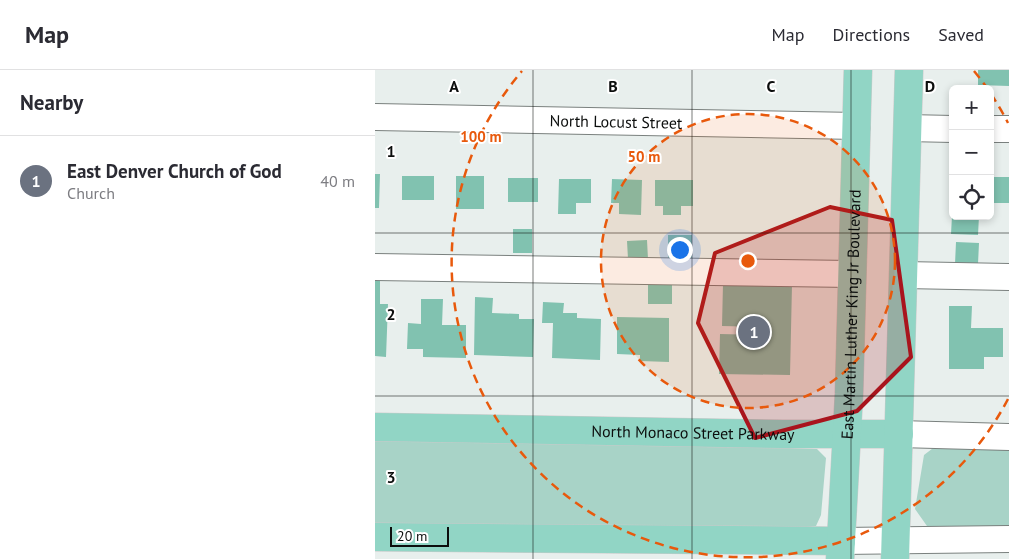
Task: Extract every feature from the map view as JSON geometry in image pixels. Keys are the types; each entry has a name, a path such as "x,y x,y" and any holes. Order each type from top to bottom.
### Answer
{"main road":[{"name":"East Martin Luther King Jr Boulevard","path":"841,550 853,274 858,70"},
{"path":"895,550 904,275 931,129 909,70"},
{"name":"North Monaco Street Parkway","path":"375,427 899,434"},
{"path":"375,537 841,550"}],"street":[{"name":"North Locust Street","path":"375,117 857,126"},
{"path":"994,129 1009,130"},
{"path":"375,267 853,274"},
{"path":"904,275 1009,277"},
{"name":"North Monaco Street Parkway","path":"899,434 1009,437"},
{"path":"841,550 895,550 1009,539"}],"highlighted area":[{"path":"830,207 892,220 911,357 857,411 755,438 698,323 715,253"}],"green space":[{"path":"375,441 616,442 817,449 826,458 821,515 816,526 790,529 375,523"},
{"path":"941,442 1009,447 1009,527 927,526 915,509 924,455"}],"building":[{"path":"978,70 1009,70 1009,86 978,85"},
{"path":"375,174 380,174 379,208 375,208"},
{"path":"402,176 434,176 434,200 402,200"},
{"path":"456,176 484,176 484,209 456,209"},
{"path":"994,177 1009,177 1009,203 994,203"},
{"path":"508,178 538,178 538,202 508,202"},
{"path":"559,179 591,179 591,203 576,203 576,214 558,214"},
{"path":"612,179 642,180 641,215 619,214 619,203 611,203"},
{"path":"655,180 693,180 693,206 681,206 681,215 663,215 663,206 655,206"},
{"path":"952,220 979,220 978,235 951,234"},
{"path":"513,229 532,229 532,253 513,253"},
{"path":"668,235 692,235 692,258 668,258"},
{"path":"647,240 648,259 628,259 627,241"},
{"path":"956,242 979,243 978,264 955,264"},
{"path":"648,277 672,278 672,304 648,304"},
{"path":"375,280 380,280 380,304 388,304 386,357 375,356"},
{"path":"723,284 792,285 790,375 719,374 720,334 763,335 764,327 722,326"},
{"path":"475,297 493,298 492,313 519,314 519,319 534,319 533,357 474,355"},
{"path":"421,299 443,299 442,325 466,325 466,358 423,357 423,349 407,349 408,323 421,324"},
{"path":"543,302 564,303 563,313 577,313 577,318 601,319 600,360 552,358 553,323 542,323"},
{"path":"949,306 972,306 971,328 1003,328 1003,357 984,357 984,369 949,369"},
{"path":"617,317 669,318 669,362 640,361 640,355 617,354"}],"place":[{"name":"East Denver Church of God","path":"754,332"}]}
